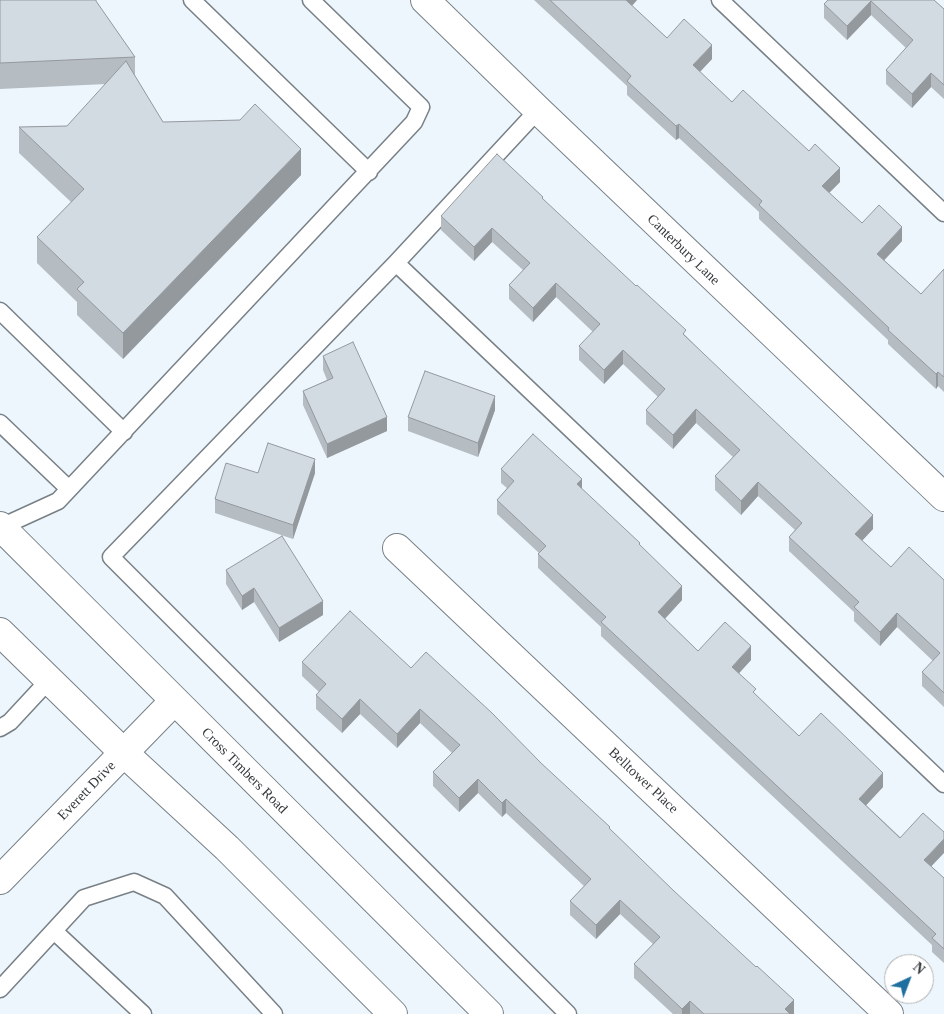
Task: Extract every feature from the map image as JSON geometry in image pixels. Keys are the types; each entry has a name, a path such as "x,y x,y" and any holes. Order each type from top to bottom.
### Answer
{"street":[{"name":"Canterbury Lane","path":"425,0 944,497"},
{"name":"Cross Timbers Road","path":"0,527 479,1011"},
{"name":"Belltower Place","path":"397,548 889,1014"},
{"path":"0,632 124,753 227,848 393,1014"},
{"name":"Everett Drive","path":"0,880 174,701"}],"lane":[{"path":"192,0 369,172"},
{"path":"0,527 58,501 414,122 421,107 311,0"},
{"path":"720,0 944,213"},
{"path":"538,110 396,263 111,557 568,1014"},
{"path":"396,263 944,784"},
{"path":"0,311 124,432"},
{"path":"0,423 69,489"},
{"path":"0,728 10,722 49,680"},
{"path":"0,989 84,898 134,882 165,896 274,1014"},
{"path":"54,932 142,1014"}],"building":[{"path":"0,0 96,0 135,57 0,63"},
{"path":"550,0 626,0 667,38 684,19 712,45 693,65 732,102 743,90 809,151 815,144 840,168 822,186 862,223 879,205 902,227 877,254 921,294 944,269 944,377 938,372 936,374 888,330 889,328 759,205 762,201 679,124 676,126 627,81 631,76"},
{"path":"828,0 934,0 944,9 944,85 931,73 912,94 886,70 913,40 871,1 847,26 824,4"},
{"path":"126,61 163,122 240,120 255,104 301,149 123,333 77,289 84,282 37,237 84,189 19,127 67,126"},
{"path":"497,154 636,286 686,330 683,334 873,515 855,534 891,567 909,547 944,580 944,693 922,672 940,653 897,613 880,632 854,607 859,602 789,537 802,523 758,482 741,501 715,476 740,450 696,409 673,435 646,410 665,389 623,350 604,370 579,346 600,324 556,283 533,308 509,285 530,263 492,228 474,247 441,216"},
{"path":"353,342 387,417 327,444 303,391 333,378 323,356"},
{"path":"425,371 495,396 478,443 408,417"},
{"path":"533,434 582,479 577,484 640,543 682,586 658,612 698,651 725,622 751,646 732,667 756,689 753,692 799,736 821,713 883,773 859,799 900,838 923,813 944,832 944,839 924,860 944,878 944,949 932,938 936,934 601,622 606,617 538,554 546,546 497,500 514,481 501,469"},
{"path":"268,443 315,459 293,525 215,499 226,463 258,473"},
{"path":"282,536 323,601 279,628 254,588 242,596 226,570"},
{"path":"350,611 411,668 426,652 492,713 674,891 794,1000 785,1009 790,1014 704,1014 690,1001 682,1009 634,964 660,937 620,900 596,925 570,901 591,879 506,799 502,803 478,779 459,798 433,772 460,745 420,709 397,734 360,699 342,719 316,695 326,684 302,662"}]}
